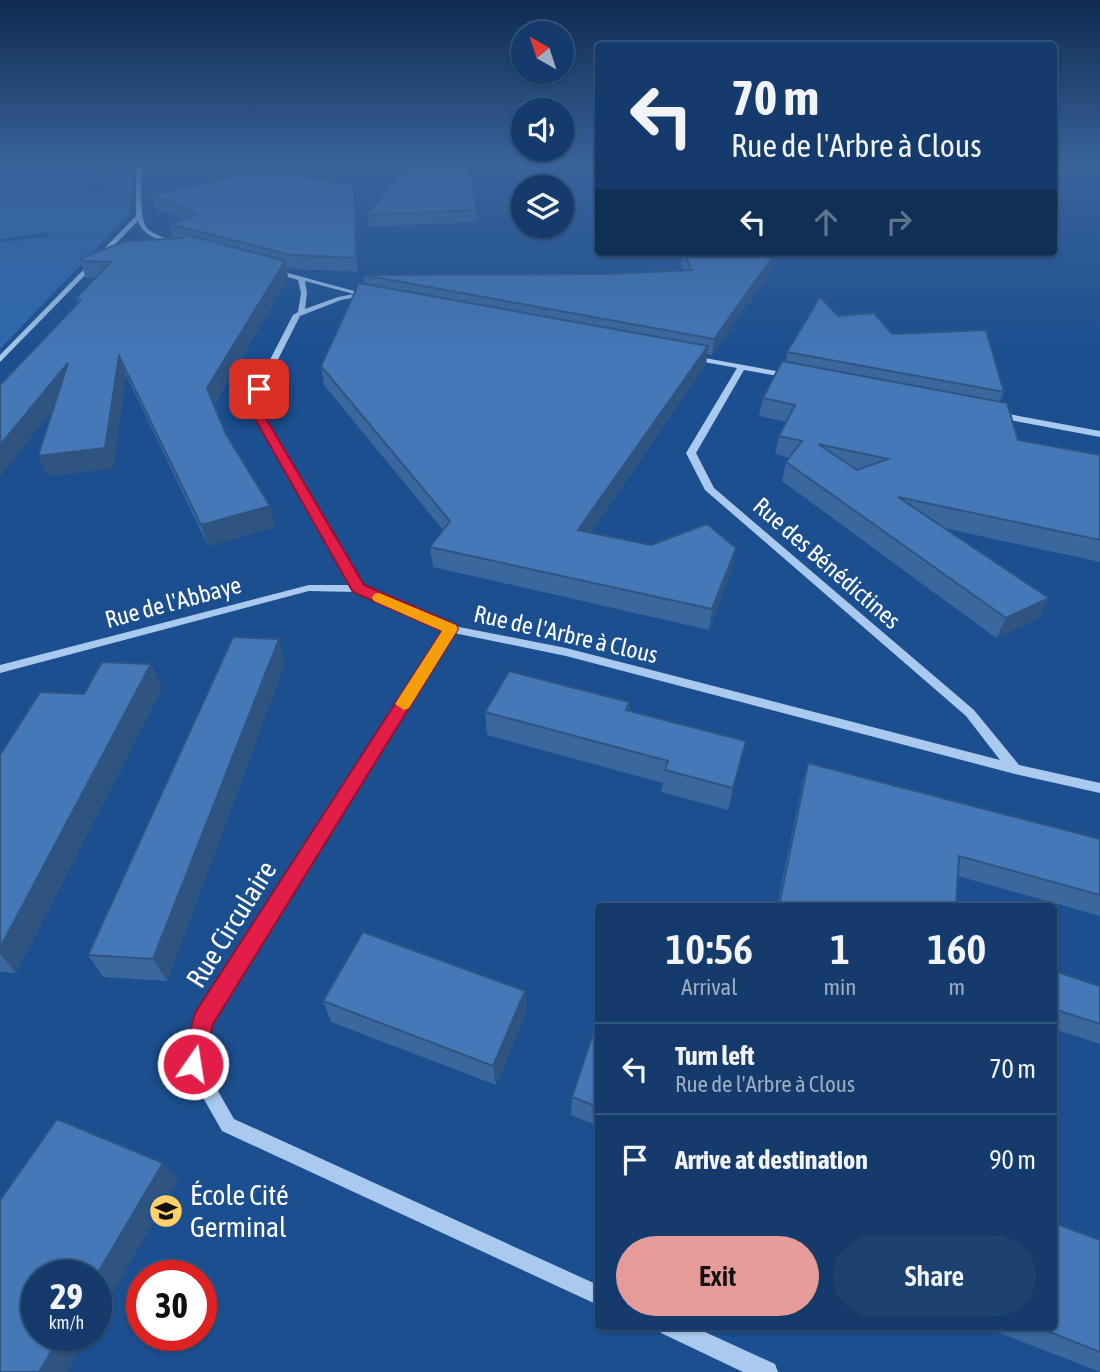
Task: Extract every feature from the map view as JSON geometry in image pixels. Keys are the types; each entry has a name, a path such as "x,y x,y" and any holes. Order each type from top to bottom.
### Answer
{"street":[{"path":"0,360 125,230"},
{"path":"146,230 157,237 189,247"},
{"path":"164,250 177,250"},
{"path":"83,274 108,261"},
{"path":"268,270 379,298"},
{"path":"301,279 304,293 301,313 259,389 255,410 358,589"},
{"path":"301,313 340,298 366,295"},
{"path":"684,356 796,377"},
{"name":"Rue des Bénédictines","path":"742,367 691,453 710,490 970,713 1015,769"},
{"path":"984,413 1100,434"},
{"name":"Rue de l'Abbaye","path":"0,669 309,588 358,589"},
{"name":"Rue de l'Arbre à Clous","path":"358,589 451,629 566,652 1015,769 1100,788"},
{"name":"Rue Circulaire","path":"451,629 203,1021 193,1064 228,1125 595,1294"},
{"path":"676,1330 767,1372"}],"shaded area":[{"path":"0,230 114,230 0,349 0,242 47,237 49,232 0,239"}],"building":[{"path":"193,230 355,230 356,258 291,255"},
{"path":"188,235 285,261 207,388 226,434 270,506 201,525 119,356 105,448 38,456 68,363 0,445 0,385 81,300 76,298 111,262 80,261 85,256 127,241 183,238"},
{"path":"685,256 773,256 714,339 363,275 606,274 692,270"},
{"path":"359,283 708,346 578,530 651,545 707,524 736,548 712,609 430,547 450,521 321,366"},
{"path":"820,297 838,316 874,313 892,334 986,330 1004,392 787,352"},
{"path":"782,361 1007,403 1018,440 1100,455 1100,540 898,497 1049,598 1006,618 786,462 802,441 779,436 795,405 763,398","holes":["818,444 888,459 857,470"]},
{"path":"233,637 279,639 153,959 88,955"},
{"path":"102,662 151,664 0,948 0,755 40,692 84,694"},
{"path":"509,671 629,702 626,710 746,741 733,788 665,770 668,761 485,712"},
{"path":"808,763 1100,839 1100,895 959,856 956,903 780,903"},
{"path":"363,932 525,991 493,1066 323,1001"},
{"path":"1057,972 1100,986 1100,1024 1057,1010"},
{"path":"595,1028 595,1106 572,1097"},
{"path":"57,1119 163,1163 105,1260 21,1260 21,1351 51,1351 39,1372 0,1372 0,1200"},
{"path":"1057,1224 1100,1240 1100,1352 1045,1330 1057,1330"}],"slow traffic":[{"path":"379,598 451,629 404,704"}],"place":[{"name":"École Cité Germinal","path":"166,1211"}],"route":[{"path":"193,1064 203,1021 451,629 358,589 255,410 259,389"}]}
